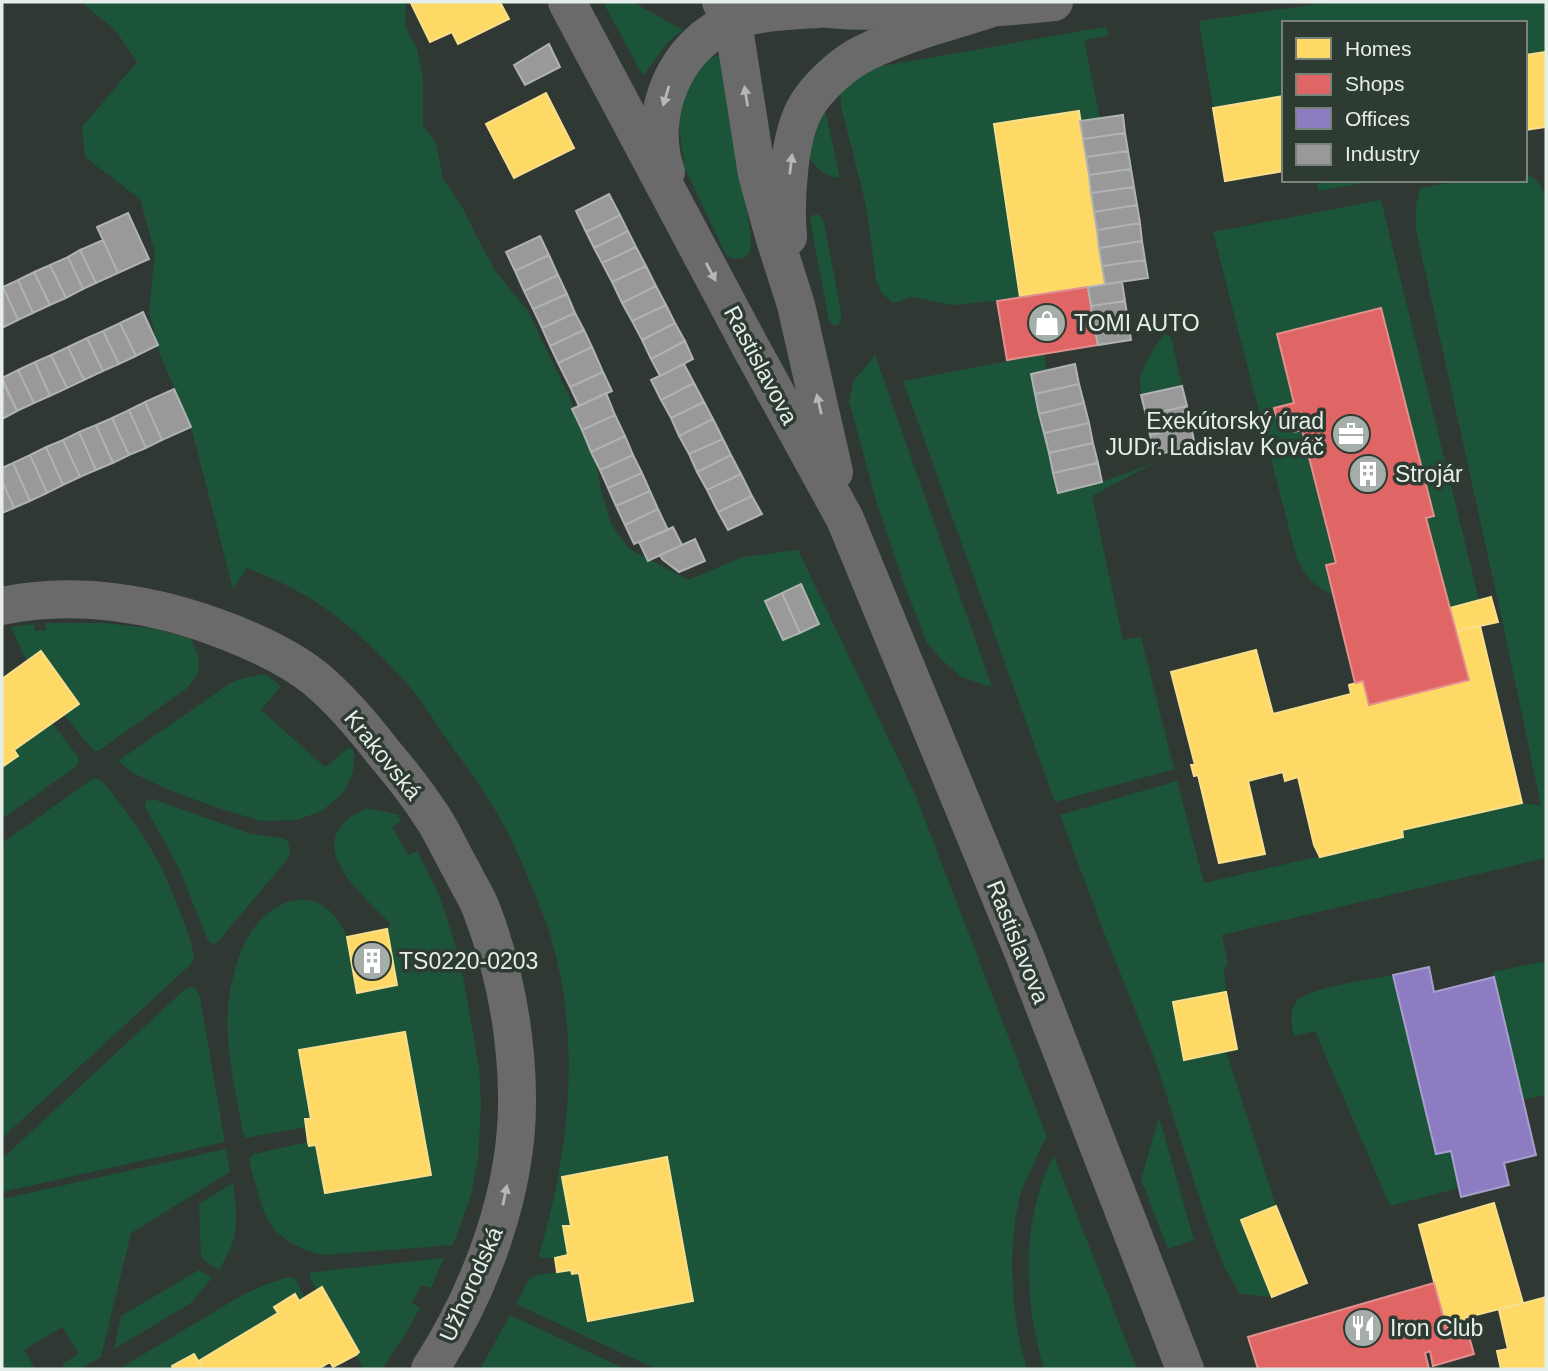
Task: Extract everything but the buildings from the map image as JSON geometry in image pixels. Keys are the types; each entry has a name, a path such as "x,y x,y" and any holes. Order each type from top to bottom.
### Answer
{"street":[{"name":"Rastislavova","path":"567,2 845,519 1024,954 1185,1369"},
{"name":"Rastislavova","path":"680,211 662,160 660,140 664,99 673,76 692,48 727,12 774,12 800,5 989,9 1054,2"},
{"name":"Rastislavova","path":"796,305 788,231 789,183 793,143 806,106 839,69 856,58 897,39 989,9"},
{"name":"Rastislavova","path":"727,12 757,174 796,305 845,519"},
{"name":"Krakovská","path":"2,606 73,599 134,604 197,620 252,641 282,656 316,679 357,719 434,819 481,908 502,973 513,1031 517,1096 514,1154"},
{"name":"Užhorodská","path":"430,1369 464,1308 484,1262 498,1223 514,1154"}],"green space":[{"path":"84,2 406,2 405,26 417,49 423,77 423,125 436,143 443,178 463,209 496,272 528,311 593,447 611,524 628,548 688,580 743,557 798,550 915,794 1047,1137 1021,1192 1013,1238 1014,1306 1027,1369 656,1369 516,1304 530,1278 571,1270 572,1274 579,1273 588,1321 693,1301 667,1158 562,1177 571,1226 563,1227 568,1255 541,1258 539,1255 550,1216 564,1134 569,1052 559,971 546,923 520,858 495,810 424,705 395,671 368,643 338,618 290,587 247,568 233,589 191,427 160,355 149,311 155,252 140,199 85,157 82,127 137,62 115,30"},
{"path":"603,2 633,2 683,30 667,43 643,76"},
{"path":"1332,2 1546,2 1546,52 1527,55 1527,21 1282,21 1282,96 1213,108 1199,21"},
{"path":"1105,27 1109,35 1084,40 1100,118 994,125 1020,297 953,305 912,297 893,303 881,292 876,279 866,205 841,106 840,90 865,69"},
{"path":"723,53 751,237 748,255 741,258 730,258 725,253 685,169 679,126 682,102 690,81 709,59"},
{"path":"823,100 840,178 821,171 808,155"},
{"path":"1527,175 1539,183 1546,198 1546,858 1222,935 1228,964 1224,969 1226,992 1173,1002 1184,1059 1226,1051 1276,1206 1272,1297 1240,1294 1224,1267 1154,1057 1060,815 1177,781 1204,883 1403,837 1402,830 1522,803 1541,806 1416,230 1416,205 1420,188 1452,182 1527,182"},
{"path":"1317,182 1369,182 1318,191"},
{"path":"1381,200 1479,600 1450,608 1426,518 1434,515 1381,308 1277,334 1294,403 1274,408 1279,425 1291,422 1294,432 1302,430 1336,563 1334,595 1316,584 1303,569 1296,556 1213,232"},
{"path":"818,214 824,222 841,312 838,325 829,321 810,219"},
{"path":"1165,334 1171,337 1182,386 1141,395 1141,374 1154,348"},
{"path":"1044,354 1047,371 1031,375 1058,492 1102,482 1154,463 1092,496 1123,640 1141,637 1174,769 1055,802 903,381"},
{"path":"875,355 992,687 961,677 927,643 903,581 877,504 849,401 853,382"},
{"path":"46,623 103,623 151,628 191,639 197,653 198,671 186,689 98,751 94,751 64,715 79,703 41,651 27,662 11,627 34,624 35,631 46,630"},
{"path":"265,674 281,686 261,710 325,767 350,747 354,752 353,772 344,792 322,811 297,820 261,821 169,790 133,773 118,761 232,682"},
{"path":"52,723 78,757 77,766 2,819 2,767 18,756 14,750"},
{"path":"94,778 112,792 155,855 184,923 194,959 2,1138 2,843"},
{"path":"153,799 251,834 288,841 289,857 217,943 208,941 179,868 145,807 146,801"},
{"path":"365,809 398,815 401,821 392,827 408,855 417,851 440,897 460,960 479,1067 481,1104 478,1159 471,1195 453,1245 325,1255 293,1244 269,1222 249,1158 254,1154 308,1142 309,1146 316,1145 325,1193 431,1175 405,1032 299,1050 311,1119 305,1119 306,1127 246,1138 229,1055 227,1016 235,971 245,942 257,924 269,913 293,900 317,903 338,920 348,941 357,993 397,985 387,929 390,927 389,922 350,881 340,866 335,850 336,835 345,821"},
{"path":"1546,961 1546,1095 1523,1100 1492,972"},
{"path":"1393,975 1436,1154 1451,1151 1459,1188 1390,1206 1315,1031 1294,1036 1291,1017 1295,1004 1305,995 1343,984"},
{"path":"190,987 197,989 200,998 225,1142 2,1192 2,1159"},
{"path":"1159,1117 1194,1240 1168,1249 1141,1179"},
{"path":"226,1149 230,1172 131,1233 101,1357 80,1369 65,1369 62,1364 79,1354 62,1327 24,1350 35,1369 2,1369 2,1199"},
{"path":"1054,1156 1137,1369 1044,1369 1032,1317 1029,1261 1035,1206"},
{"path":"233,1183 236,1228 231,1247 219,1270 201,1256 199,1204"},
{"path":"444,1258 431,1288 421,1285 412,1303 420,1308 382,1369 364,1369 356,1355 359,1351 322,1287 317,1290 310,1274"},
{"path":"199,1270 212,1278 191,1303 114,1349 121,1316"},
{"path":"289,1277 296,1279 304,1297 299,1301 295,1294 274,1306 278,1313 199,1361 194,1354 172,1366 173,1369 119,1369 239,1297"},
{"path":"510,1315 625,1369 480,1369"}],"place":[{"name":"TOMI AUTO","path":"1047,323"},
{"name":"Exekútorský úrad JUDr. Ladislav Kováč","path":"1351,434"},
{"name":"Strojár","path":"1368,474"},
{"name":"TS0220-0203","path":"372,961"},
{"name":"Iron Club","path":"1363,1328"}]}
